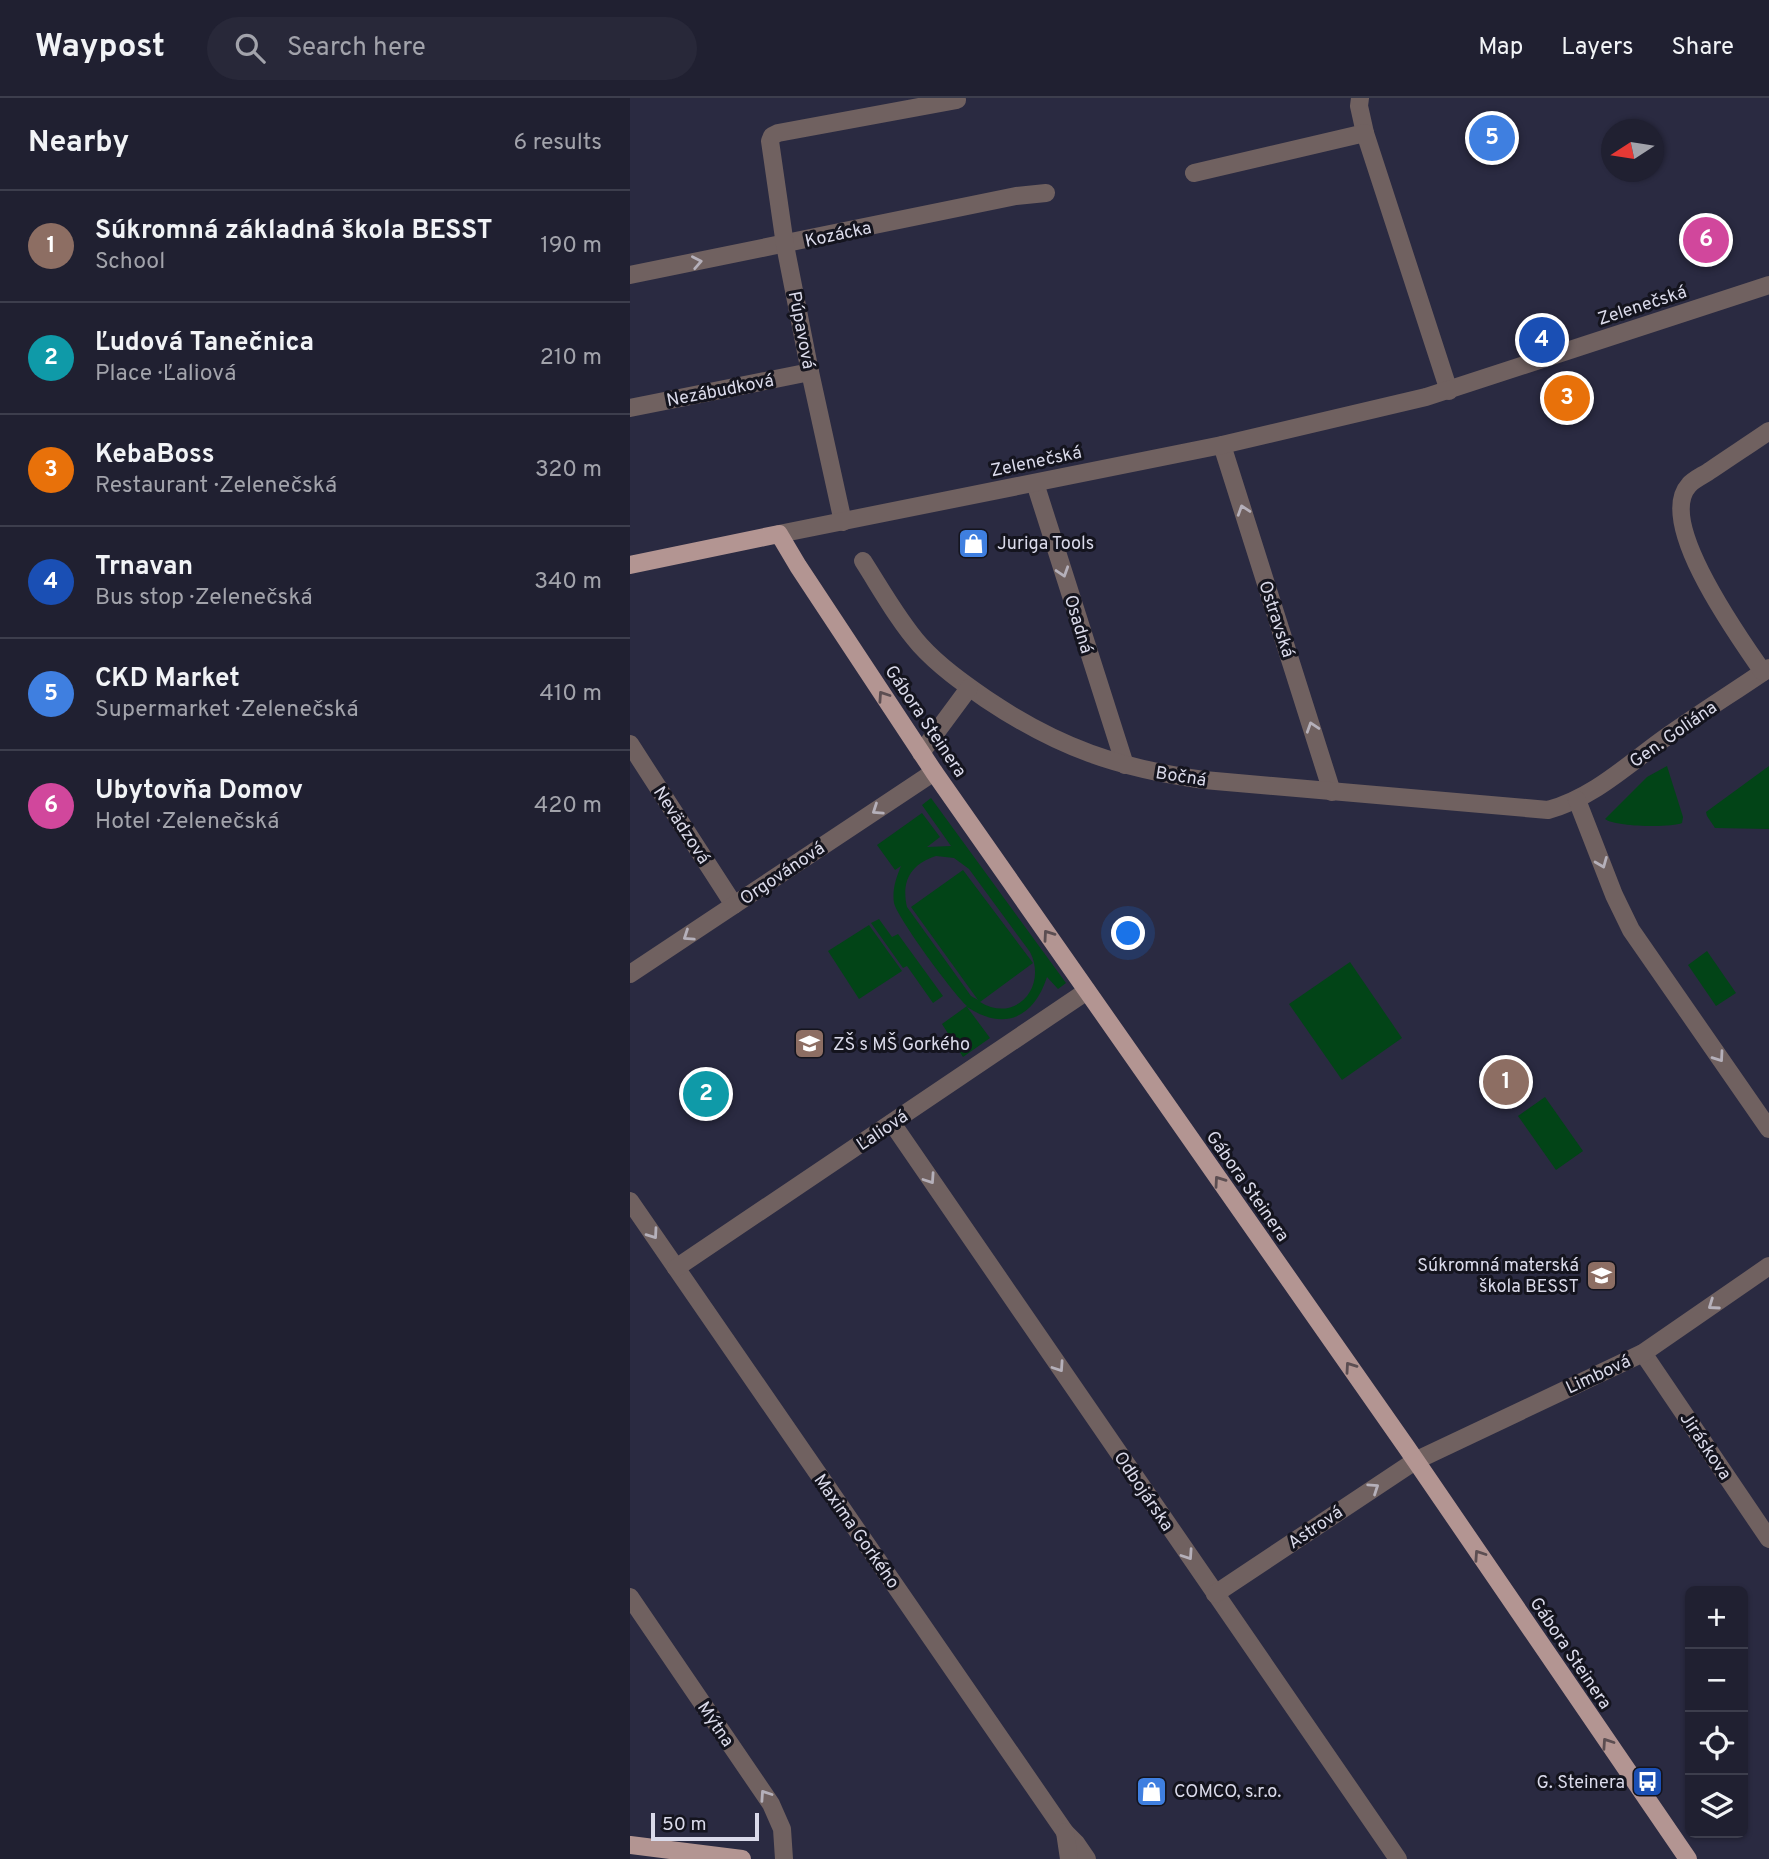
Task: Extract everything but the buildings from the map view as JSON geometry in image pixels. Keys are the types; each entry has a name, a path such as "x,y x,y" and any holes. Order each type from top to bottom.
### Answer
{"main road":[{"name":"Zelenečská","path":"630,565 779,534"},
{"name":"Gábora Steinera","path":"779,534 934,772 1415,1461 1688,1859"},
{"path":"630,1845 741,1859"}],"street":[{"path":"1360,98 1359,106 1365,133 1448,391"},
{"name":"Púpavová","path":"843,522 785,245 770,146 772,136 957,100"},
{"path":"1195,173 1365,133"},
{"name":"Kozácka","path":"630,275 1016,196 1046,193"},
{"name":"Zelenečská","path":"779,534 1222,445 1448,391 1769,285"},
{"name":"Nezábudková","path":"630,408 810,372"},
{"path":"1766,670 1712,595 1699,570 1688,542 1681,505 1689,485 1769,431"},
{"name":"Ostravská","path":"1222,445 1332,792"},
{"name":"Osadná","path":"1035,483 1125,765"},
{"name":"Bočná","path":"863,561 919,644 969,688 1049,737 1125,765 1204,780 1548,810 1577,800"},
{"name":"Gen. Goliána","path":"1577,800 1766,670"},
{"path":"921,753 969,688"},
{"name":"Nevädzová","path":"630,744 734,905"},
{"name":"Orgovánová","path":"630,974 934,772"},
{"path":"1577,800 1614,895 1631,930 1769,1129"},
{"name":"Ľaliová","path":"676,1268 1087,992"},
{"name":"Odbojárska","path":"892,1123 1398,1859"},
{"name":"Maxima Gorkého","path":"630,1200 1065,1832 1087,1859"},
{"name":"Limbová","path":"1415,1461 1643,1353 1769,1266"},
{"name":"Jiráskova","path":"1643,1353 1769,1539"},
{"name":"Astrová","path":"1215,1594 1415,1461"},
{"name":"Mýtna","path":"630,1597 771,1804 782,1829 784,1859"},
{"path":"1065,1832 1065,1856"}],"green space":[{"path":"1667,766 1683,817 1682,823 1643,826 1620,824 1605,819 1647,777"},
{"path":"1769,766 1769,829 1715,828 1706,812"},
{"path":"931,798 1066,983 1058,989 1047,977 1041,991 1026,1011 1006,1019 981,1015 967,1007 990,1038 963,1057 942,1024 967,1006 950,987 905,924 894,903 896,880 901,866 895,870 877,845 922,813 940,837 927,847 951,846 922,805","holes":["936,856 954,858 969,869 1030,952 1034,965 1035,978 1025,998 1016,1005 993,1008 980,1002 1033,963 963,870 911,907 978,1000 971,996 907,907 905,889 914,869"]},
{"path":"879,919 892,937 898,934 943,996 933,1003 907,966 903,968 871,923"},
{"path":"869,925 902,971 859,999 828,951"},
{"path":"1707,951 1736,993 1716,1006 1688,965"},
{"path":"1350,962 1402,1038 1342,1080 1289,1004"},
{"path":"1545,1097 1583,1151 1556,1170 1518,1116"}],"place":[{"name":"CKD Market","path":"1492,138"},
{"name":"Ubytovňa Domov","path":"1706,240"},
{"name":"Trnavan","path":"1542,340"},
{"name":"KebaBoss","path":"1567,398"},
{"name":"Juriga Tools","path":"974,543"},
{"name":"ZŠ s MŠ Gorkého","path":"810,1044"},
{"name":"Súkromná základná škola BESST","path":"1506,1082"},
{"name":"Ľudová Tanečnica","path":"706,1094"},
{"name":"Súkromná materská škola BESST","path":"1602,1275"},
{"name":"G. Steinera","path":"1648,1782"},
{"name":"COMCO, s.r.o.","path":"1151,1791"}]}
